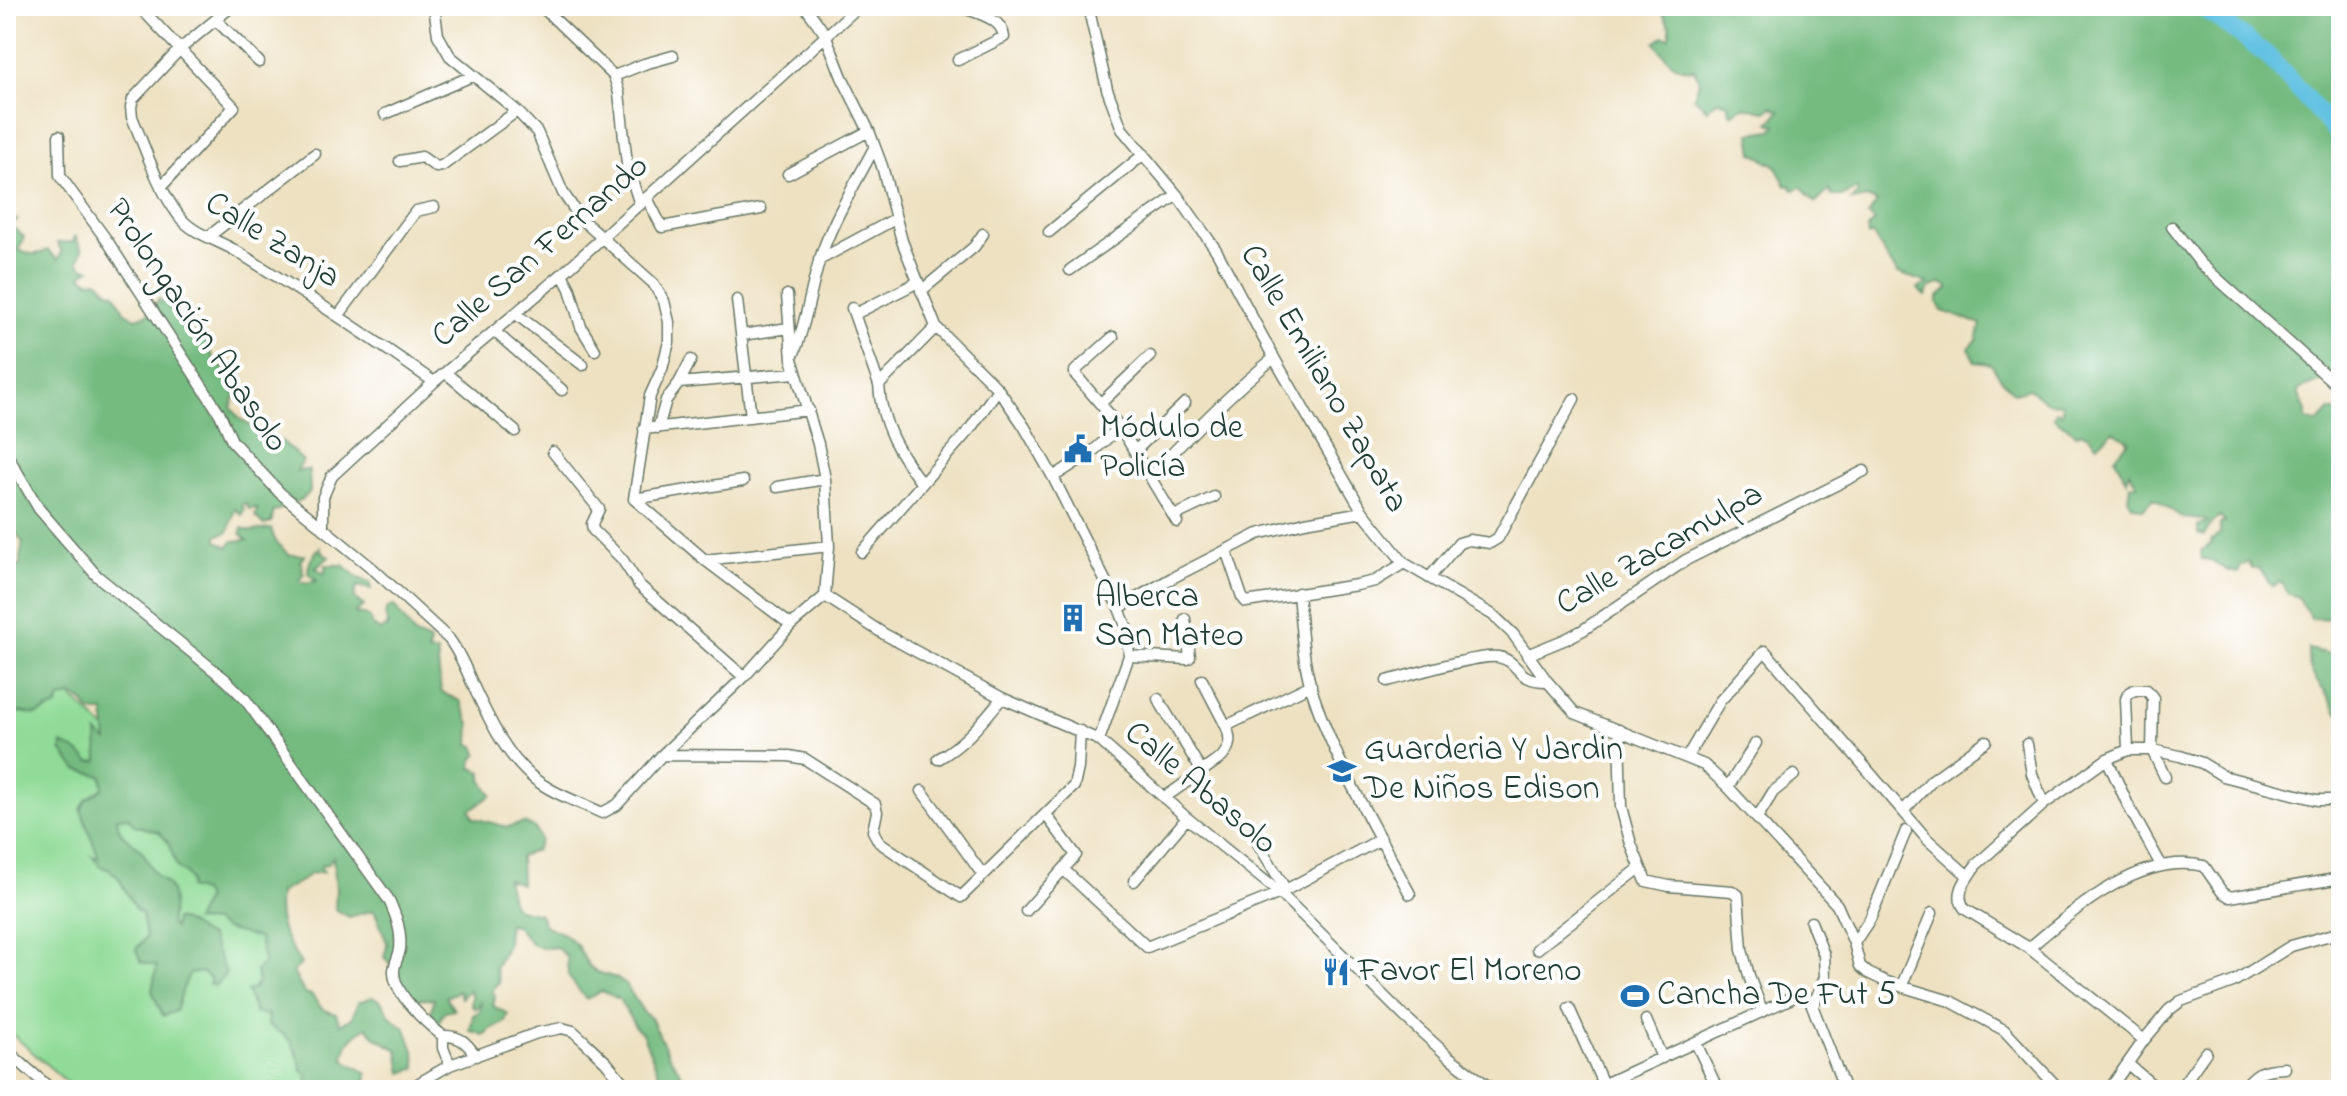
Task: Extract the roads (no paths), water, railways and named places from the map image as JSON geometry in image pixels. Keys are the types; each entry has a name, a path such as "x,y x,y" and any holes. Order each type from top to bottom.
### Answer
{"street":[{"path":"139,6 234,107 161,187"},
{"name":"Calle Zanja","path":"232,6 218,13 133,99 132,117 161,187 180,219 339,315 434,382"},
{"path":"434,6 438,35 450,56 517,111 537,132 563,193 581,219 653,283 664,301 669,322 669,342 650,396 634,499"},
{"path":"541,6 614,76 619,93 627,164 643,201 662,227 761,209"},
{"path":"805,6 825,34 869,131 882,166 895,219 936,327 998,389 1024,426 1119,608 1127,629 1129,656 1099,740"},
{"name":"Calle San Fernando","path":"323,527 323,497 332,476 859,6"},
{"path":"958,60 1004,37 1004,30 997,21 959,6"},
{"name":"Calle Emiliano Zapata","path":"1088,6 1107,89 1122,129 1177,195 1216,250 1363,512 1404,563 1493,615 1513,634 1575,713 1704,765 1837,905 1854,943 1860,966 1868,973 1950,1001 2004,1030 2060,1090"},
{"path":"218,13 259,62"},
{"path":"614,76 673,56"},
{"path":"385,114 472,76"},
{"path":"400,161 422,157 436,167 442,166 517,111"},
{"path":"788,174 869,131"},
{"name":"Prolongación Abasolo","path":"59,136 60,176 108,242 220,414 232,441 280,493 383,577 449,639 458,651 493,727 512,756 532,778 602,813 617,805 662,755"},
{"path":"792,359 819,260 874,148"},
{"path":"208,237 315,154"},
{"path":"1049,232 1144,154"},
{"path":"1070,270 1177,195"},
{"path":"339,315 416,211 434,207"},
{"path":"819,260 895,219"},
{"path":"2172,227 2201,264 2341,389"},
{"path":"922,484 890,436 881,413 879,385 853,311 919,287 974,247 983,234"},
{"path":"562,274 570,289 581,327 595,350"},
{"path":"662,755 744,677 791,625 825,596 829,546 825,479 809,410 792,359 787,295"},
{"path":"737,300 751,417"},
{"path":"516,314 583,365"},
{"path":"879,385 936,327"},
{"path":"742,335 789,328"},
{"path":"494,331 562,390"},
{"path":"1113,337 1075,371 1077,377 1120,427 1176,519 1214,497"},
{"path":"1101,403 1150,356"},
{"path":"1151,476 1208,415 1274,358"},
{"path":"658,428 666,400 691,360"},
{"path":"446,373 515,431"},
{"path":"679,383 795,373"},
{"path":"862,552 970,429 998,389"},
{"path":"1429,578 1459,543 1469,540 1490,543 1498,538 1574,399"},
{"path":"1135,451 1185,403"},
{"path":"644,429 809,410"},
{"path":"1053,477 1092,452 1120,427"},
{"path":"553,452 599,509 592,524 593,530 622,559 639,585 744,677"},
{"path":"6,453 39,509 97,576 226,680 264,723 389,900 400,934 400,951 393,972 397,985 425,1022 443,1036 465,1041 476,1056"},
{"name":"Calle Zacamulpa","path":"1527,655 1583,630 1686,560 1864,471"},
{"path":"777,487 825,479"},
{"path":"634,499 743,481"},
{"path":"634,499 705,560 791,625"},
{"path":"1119,608 1258,534 1363,512"},
{"path":"705,560 829,546"},
{"path":"1226,550 1246,602 1375,581 1404,563"},
{"path":"1298,593 1303,651 1311,685 1346,771 1410,894"},
{"name":"Calle Abasolo","path":"825,596 884,634 1002,698 1099,740 1187,818 1283,892 1404,1016 1449,1057 1493,1090"},
{"path":"1129,656 1188,659 1185,619"},
{"path":"1687,757 1720,701 1765,651 1927,839 1968,876"},
{"path":"1387,681 1488,656 1508,660 1525,678 1547,681"},
{"path":"1164,798 1229,749 1230,736 1202,680"},
{"path":"1226,726 1311,685"},
{"path":"2128,750 2126,699 2134,690 2147,690 2153,698 2152,750 2165,777"},
{"path":"938,759 961,745 1002,698"},
{"path":"1158,699 1201,770"},
{"path":"1619,730 1621,807 1646,881 1732,891 1738,895 1742,950 1762,1010"},
{"path":"662,755 789,756 805,759 875,804 878,808 873,831 879,842 961,897 1074,786 1080,731"},
{"path":"1904,810 1932,780 1986,741"},
{"path":"1728,787 1756,743"},
{"path":"2027,744 2032,774 2044,804"},
{"path":"2144,1040 2029,948 1965,909 1959,898 1968,876 1981,859 2044,804 2107,759 2128,750 2152,750 2191,759 2223,776 2317,800 2341,800"},
{"path":"2107,759 2161,865"},
{"path":"1757,818 1773,792 1794,775"},
{"path":"922,791 983,875"},
{"path":"1026,911 1076,855 1046,815"},
{"path":"1134,881 1187,818"},
{"path":"1854,943 1870,919 1906,831"},
{"path":"1253,835 1283,892"},
{"path":"1064,870 1147,947 1283,892 1381,839"},
{"path":"2029,948 2072,912 2112,887 2161,865 2204,866 2222,892 2230,897 2341,878"},
{"path":"1537,949 1640,868"},
{"path":"1902,985 1932,913"},
{"path":"1811,922 1824,955 1825,977 1812,1003"},
{"path":"2109,1090 2144,1040 2169,1010 2181,1001 2233,982 2291,946 2341,932"},
{"path":"1591,1090 1796,996 1805,997 1812,1003 1845,1090"},
{"path":"1569,1008 1603,1084"},
{"path":"1646,1020 1662,1058"},
{"path":"407,1090 450,1065 537,1033 562,1028 573,1031 584,1041 629,1090"},
{"path":"443,1036 443,1048 450,1065"},
{"path":"1696,1043 1718,1090"},
{"path":"6,1050 52,1090"},
{"path":"2179,1090 2206,1052"},
{"path":"2129,1065 2158,1090"},
{"path":"2241,1090 2257,1072 2285,1068"}],"waterway":[{"path":"2201,6 2267,55 2341,137"}],"place":[{"name":"Módulo de Policía","path":"1078,449"},
{"name":"Alberca San Mateo","path":"1073,618"},
{"name":"Guarderia Y Jardin De Niños Edison","path":"1342,771"},
{"name":"Favor El Moreno","path":"1336,972"},
{"name":"Cancha De Fut 5","path":"1635,996"}]}
